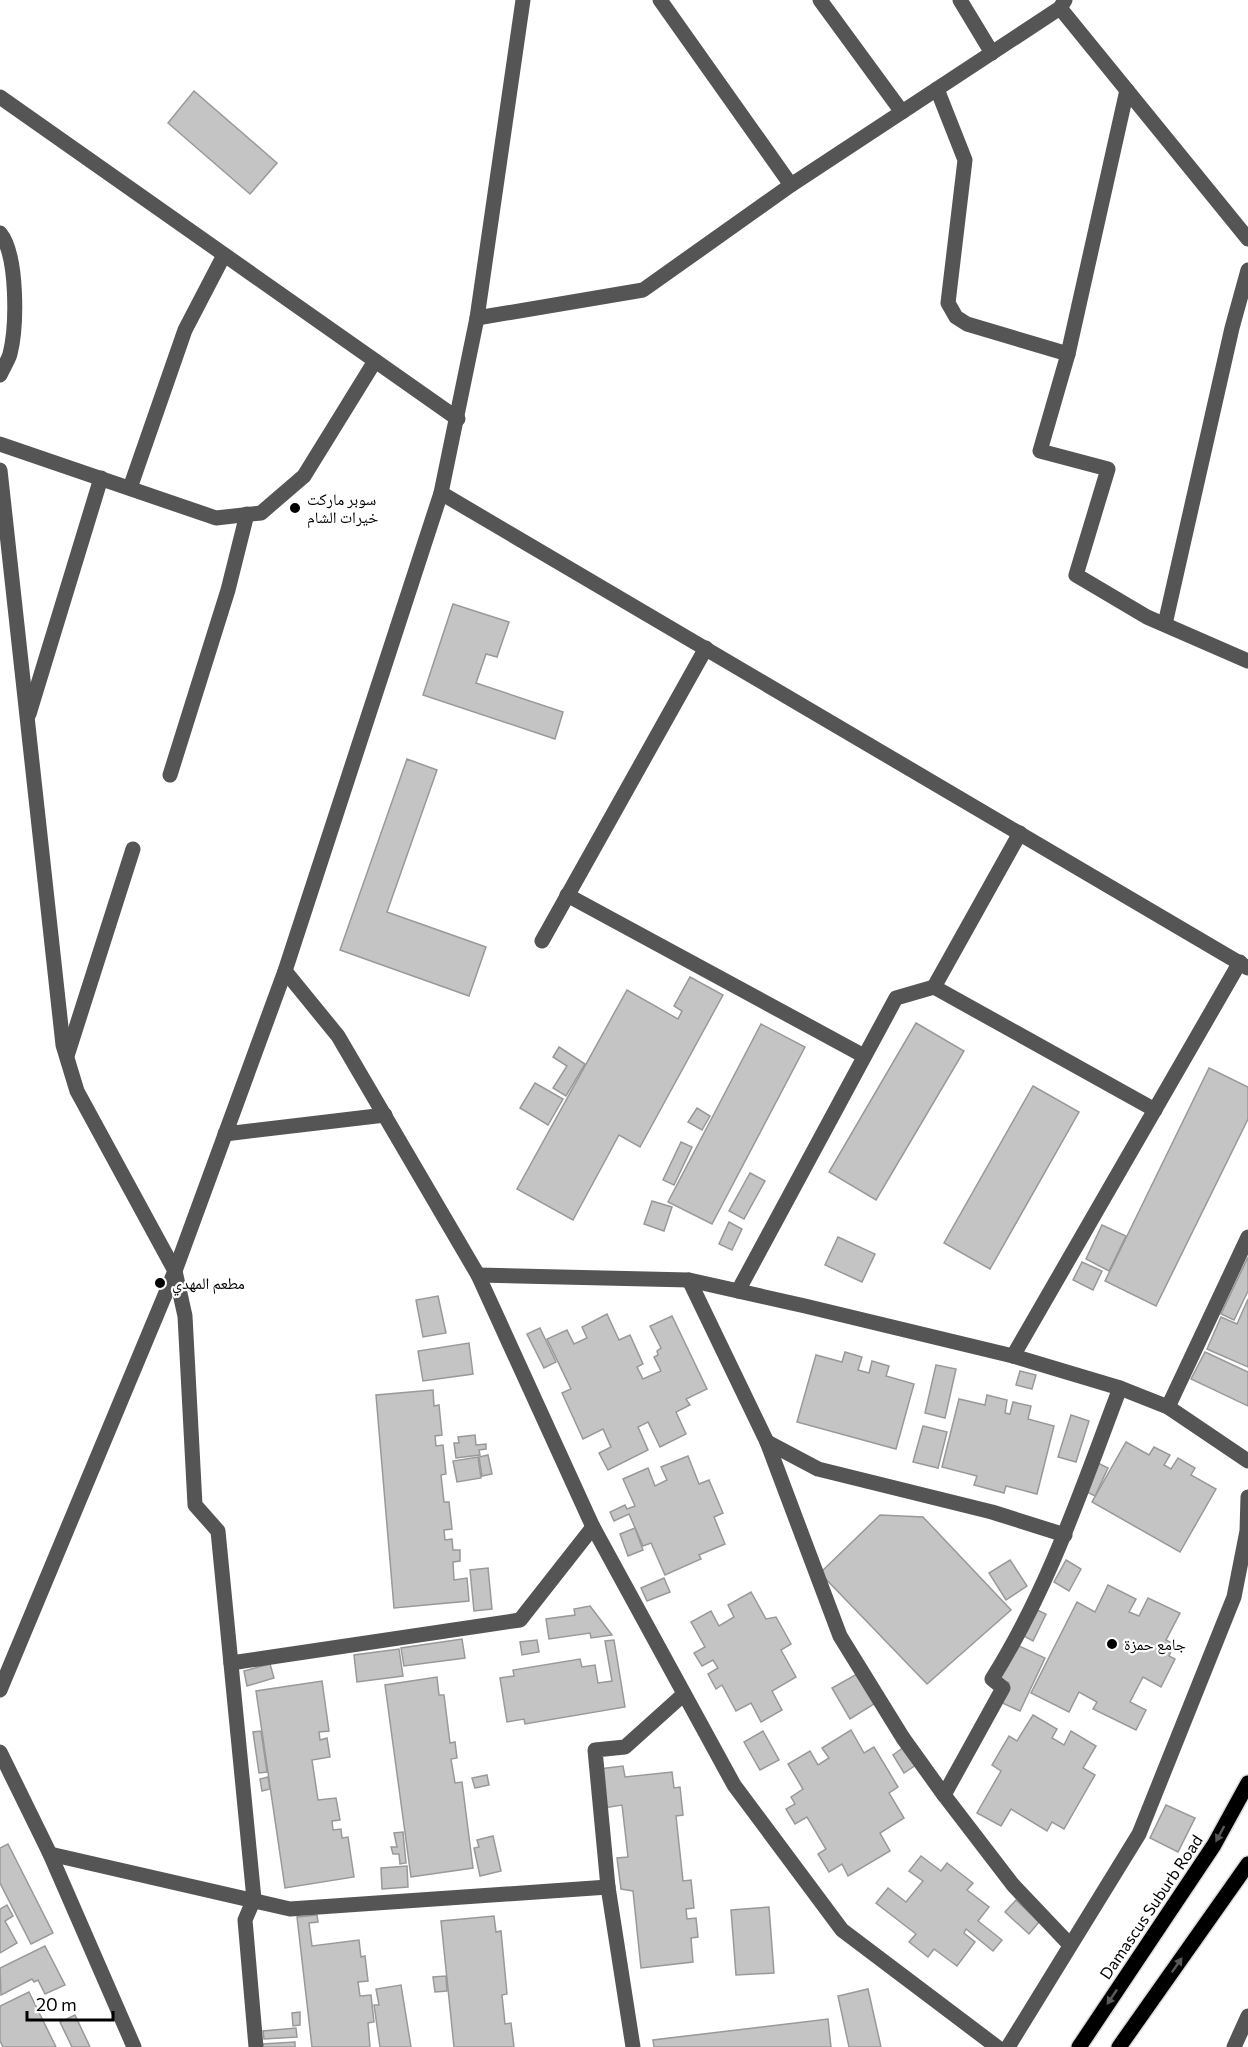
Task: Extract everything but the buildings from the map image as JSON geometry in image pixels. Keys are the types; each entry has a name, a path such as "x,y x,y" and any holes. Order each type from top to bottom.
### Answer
{"main road":[{"name":"Damascus Suburb Road","path":"1079,2047 1214,1845 1248,1783"},
{"path":"1119,2047 1248,1864"}],"street":[{"path":"0,1690 175,1271 285,971 441,493 477,318 523,0"},
{"path":"660,0 791,185"},
{"path":"820,0 902,112"},
{"path":"960,0 992,53"},
{"path":"477,318 643,290 791,185 1063,4 1127,90 1248,238"},
{"path":"937,89 964,160 948,303 956,317 967,324 1068,354"},
{"path":"1127,90 1068,354 1040,451 1108,469 1076,575 1165,624 1248,661"},
{"path":"0,97 458,419"},
{"path":"0,233 8,242 15,313 10,355 0,375"},
{"path":"130,488 185,330 224,255"},
{"path":"1165,624 1232,328 1248,270"},
{"path":"0,444 216,518 261,513 304,476 375,361"},
{"path":"0,470 27,722 67,1056 77,1091 175,1271 185,1316 195,1505 218,1531 254,1899 245,1920 256,2047"},
{"path":"27,722 101,478"},
{"path":"441,493 1244,965 1155,1110 1013,1356"},
{"path":"170,775 228,590 247,514"},
{"path":"542,940 706,648"},
{"path":"738,1291 896,998 934,987 1020,833"},
{"path":"67,1056 133,849"},
{"path":"567,895 864,1056"},
{"path":"285,971 338,1036 478,1275 593,1527 734,1785 842,1930 997,2047"},
{"path":"934,987 1155,1110"},
{"path":"225,1134 385,1115"},
{"path":"1168,1407 1248,1237"},
{"path":"478,1275 689,1280 1013,1356 1120,1388 1168,1407 1248,1461"},
{"path":"689,1280 767,1442 840,1636 903,1738 944,1795 1014,1885 1070,1945"},
{"path":"944,1795 1003,1688 992,1679 1042,1590 1120,1388"},
{"path":"767,1442 818,1468 992,1512 1065,1535"},
{"path":"1008,2047 1139,1834 1234,1598 1247,1531 1248,1497"},
{"path":"231,1663 520,1620 593,1527"},
{"path":"633,2047 608,1887 595,1750 625,1747 684,1694"},
{"path":"0,1752 50,1854 134,2047"},
{"path":"50,1854 290,1908 608,1887"},
{"path":"1234,2047 1248,2016"}],"place":[{"name":"سوبر ماركت خيرات الشام","path":"295,508"},
{"name":"مطعم المهدي","path":"160,1283"},
{"name":"جامع حمزة","path":"1112,1644"}]}
